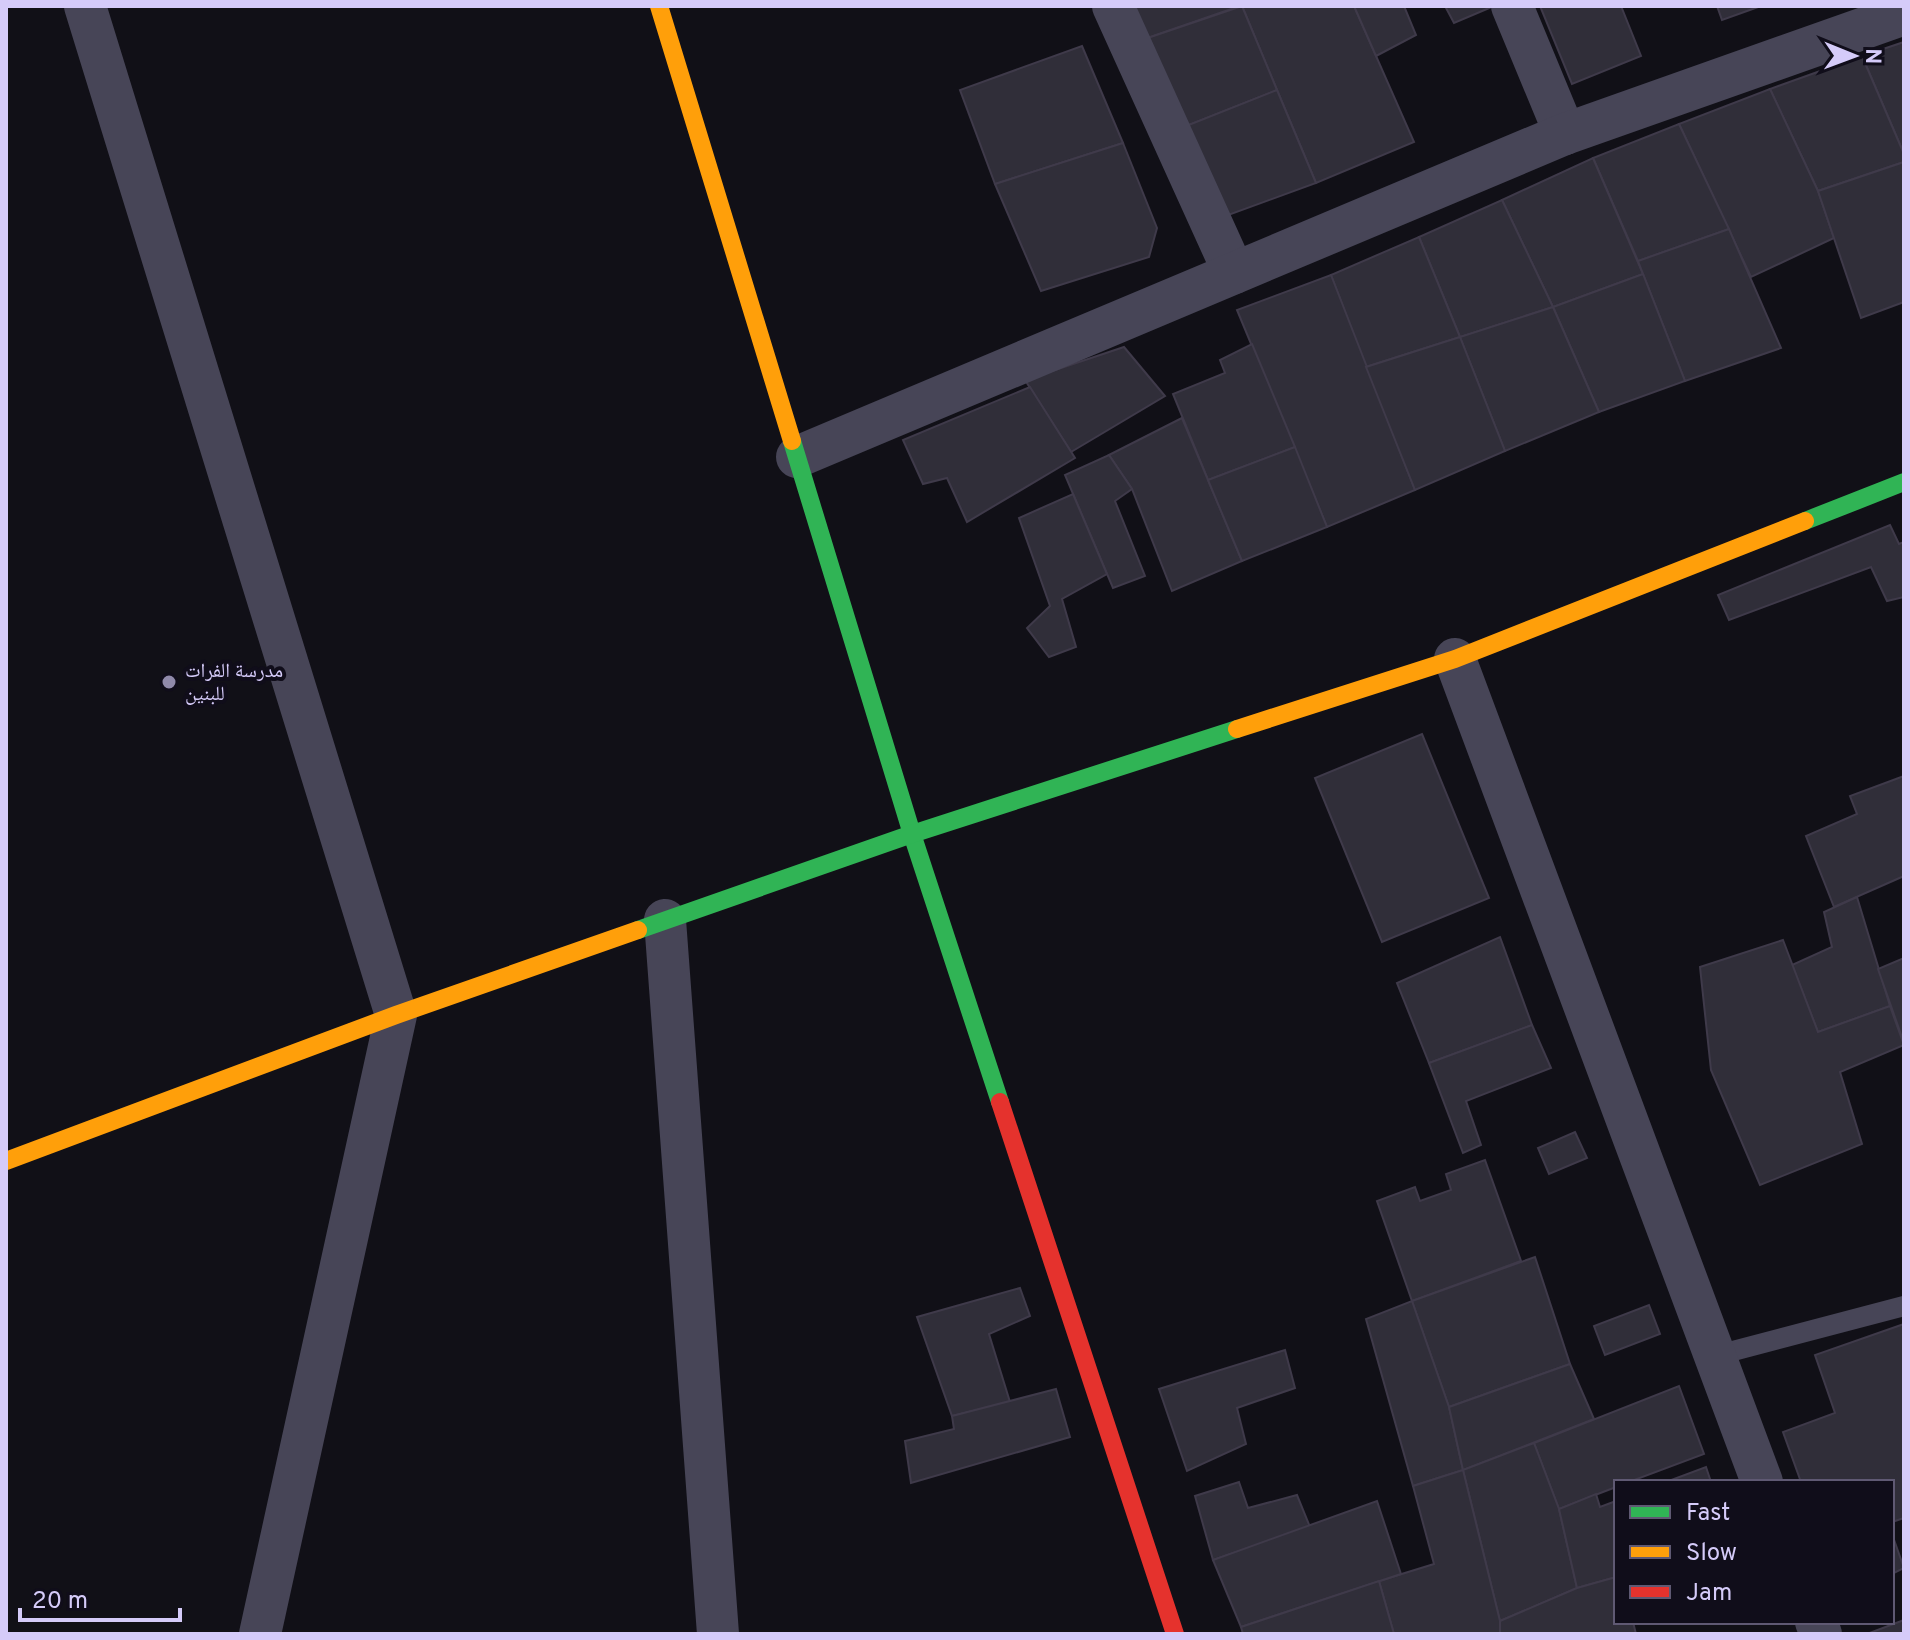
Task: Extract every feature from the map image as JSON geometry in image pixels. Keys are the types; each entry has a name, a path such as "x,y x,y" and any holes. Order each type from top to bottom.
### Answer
{"street":[{"path":"85,6 396,1015 260,1634"},
{"path":"659,6 912,834 1175,1634"},
{"path":"1113,6 1234,273"},
{"path":"1512,6 1565,134"},
{"path":"797,457 1565,134 1904,14"},
{"path":"6,1161 396,1015 912,834 1455,659 1904,482"},
{"path":"1455,659 1761,1480"},
{"path":"665,920 718,1634"}],"lane":[{"path":"1714,1356 1904,1306"}],"building":[{"path":"1111,6 1240,6 1127,45"},
{"path":"1242,6 1354,6 1414,142 1316,183"},
{"path":"1242,6 1277,90 1171,132 1127,45"},
{"path":"1354,6 1404,6 1416,35 1376,56"},
{"path":"1445,6 1494,6 1454,23"},
{"path":"1540,6 1621,6 1641,56 1572,84"},
{"path":"1717,6 1761,6 1722,20"},
{"path":"1904,42 1904,154 1862,56"},
{"path":"1082,46 1123,143 995,184 960,90"},
{"path":"1862,56 1904,154 1904,162 1818,191 1770,89"},
{"path":"1770,89 1818,191 1834,238 1751,277 1679,124"},
{"path":"1277,90 1316,183 1209,222 1171,132"},
{"path":"1679,124 1729,229 1638,261 1593,158"},
{"path":"1123,143 1157,228 1149,257 1041,291 995,184"},
{"path":"1593,158 1643,274 1553,307 1502,200"},
{"path":"1904,162 1904,302 1861,318 1818,191"},
{"path":"1502,200 1553,307 1460,337 1419,237"},
{"path":"1729,229 1781,348 1685,381 1638,261"},
{"path":"1419,237 1460,337 1366,367 1331,275"},
{"path":"1643,274 1685,381 1599,412 1553,307"},
{"path":"1331,275 1415,490 1327,527 1237,310"},
{"path":"1553,307 1599,412 1505,451 1460,337"},
{"path":"1460,337 1505,451 1415,490 1366,367"},
{"path":"1252,344 1295,447 1208,480 1173,394 1225,373 1220,360"},
{"path":"1124,347 1165,396 1071,452 1025,380"},
{"path":"1030,387 1075,458 967,522 947,478 923,484 903,440"},
{"path":"1182,418 1242,561 1172,591 1132,489 1109,455"},
{"path":"1295,447 1327,527 1242,561 1208,480"},
{"path":"1109,455 1132,489 1115,501 1145,576 1113,588 1065,475"},
{"path":"1073,494 1107,574 1062,599 1076,647 1049,657 1027,628 1050,606 1019,518"},
{"path":"1890,525 1899,544 1904,542 1904,597 1887,601 1871,567 1729,620 1718,595"},
{"path":"1422,734 1489,898 1382,942 1315,778"},
{"path":"1904,776 1904,876 1834,907 1806,836 1857,814 1850,796"},
{"path":"1857,897 1890,1006 1818,1032 1792,965 1832,947 1824,912"},
{"path":"1500,937 1532,1025 1429,1063 1397,983"},
{"path":"1783,940 1818,1032 1890,1006 1904,1045 1840,1072 1862,1144 1760,1185 1711,1070 1700,967"},
{"path":"1904,958 1904,1043 1878,969"},
{"path":"1532,1025 1551,1068 1466,1101 1481,1145 1463,1153 1429,1063"},
{"path":"1575,1132 1587,1158 1549,1174 1538,1148"},
{"path":"1485,1160 1521,1261 1412,1301 1377,1201 1415,1187 1420,1201 1451,1190 1446,1174"},
{"path":"1535,1257 1570,1364 1449,1407 1412,1301"},
{"path":"1020,1288 1030,1316 989,1334 1010,1402 952,1416 917,1317"},
{"path":"1412,1301 1449,1407 1463,1470 1413,1486 1366,1319"},
{"path":"1649,1305 1660,1334 1605,1355 1594,1326"},
{"path":"1904,1324 1904,1518 1894,1521 1894,1480 1800,1480 1783,1432 1835,1413 1815,1355"},
{"path":"1285,1350 1295,1388 1237,1408 1246,1444 1187,1471 1159,1389"},
{"path":"1570,1364 1594,1419 1463,1470 1449,1407"},
{"path":"1679,1386 1704,1454 1634,1480 1614,1480 1614,1488 1559,1509 1534,1443"},
{"path":"1056,1389 1070,1437 911,1483 905,1441 954,1429 952,1416"},
{"path":"1534,1443 1559,1509 1577,1588 1500,1621 1463,1470"},
{"path":"1706,1467 1710,1480 1671,1480"},
{"path":"1463,1470 1500,1621 1500,1634 1394,1634 1379,1581 1434,1564 1413,1486"},
{"path":"1239,1482 1248,1508 1297,1495 1310,1527 1213,1560 1195,1496"},
{"path":"1596,1494 1600,1507 1614,1502 1614,1578 1577,1588 1559,1509"},
{"path":"1377,1501 1401,1574 1241,1627 1213,1560"},
{"path":"1894,1540 1904,1568 1894,1573"},
{"path":"1614,1578 1614,1624 1634,1624 1636,1634 1500,1634 1500,1621 1577,1588"},
{"path":"1379,1581 1394,1634 1243,1634 1241,1627"},
{"path":"1904,1620 1904,1634 1867,1634 1894,1624"}],"traffic: fast":[{"path":"792,441 912,834 1000,1102"},
{"path":"1805,521 1904,482"},
{"path":"638,930 912,834 1237,729"}],"traffic: slow":[{"path":"659,6 792,441"},
{"path":"1237,729 1455,659 1805,521"},
{"path":"6,1161 396,1015 638,930"}],"traffic: jam":[{"path":"1000,1102 1175,1634"}],"place":[{"name":"مدرسة الفرات للبنين","path":"169,682"}]}
